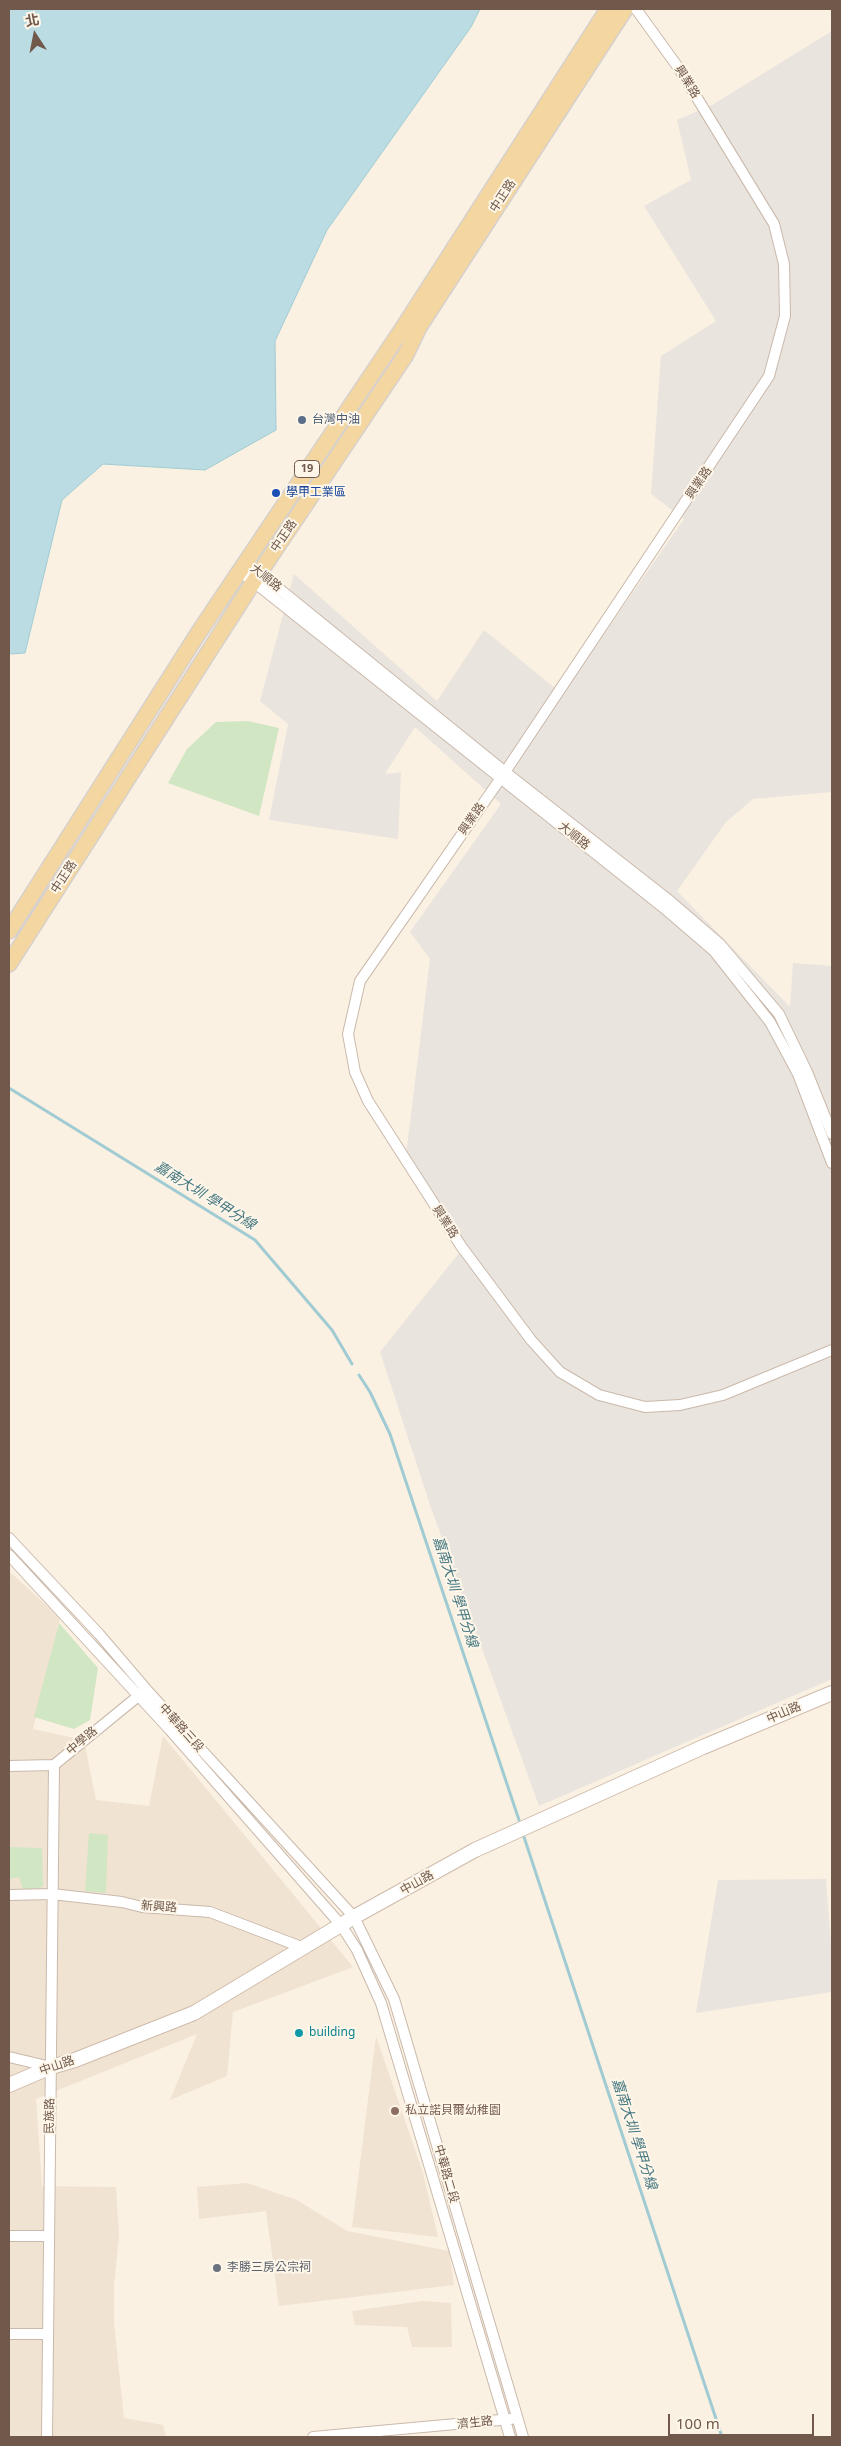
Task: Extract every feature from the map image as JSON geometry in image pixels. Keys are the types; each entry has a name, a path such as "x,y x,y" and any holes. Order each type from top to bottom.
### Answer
{"main road":[{"name":"中正路","path":"9,931 243,567 403,328 608,9"},
{"name":"中正路","path":"9,964 257,577 405,356 419,327 625,9"},
{"path":"321,449 335,460"},
{"name":"中山路","path":"9,2085 50,2067 74,2060 194,2013 354,1917 484,1846 703,1747 832,1694"}],"street":[{"name":"興業路","path":"636,9 680,70 774,224 784,264 785,316 769,376 503,775 360,981 348,1034 356,1072 368,1101 461,1246 531,1340 560,1372 599,1395 644,1407 680,1405 723,1395 832,1350"},
{"name":"大順路","path":"243,567 503,775 714,951 770,1022 798,1074 832,1163"},
{"name":"大順路","path":"503,775 670,901 720,944 778,1014 807,1072 832,1134"},
{"name":"中華路三段","path":"9,1538 100,1634 142,1693 342,1925"},
{"name":"中華路三段","path":"9,1555 354,1917"},
{"name":"中學路","path":"54,1766 142,1693"},
{"path":"9,1766 54,1766"},
{"name":"民族路","path":"46,2437 54,1766"},
{"name":"新興路","path":"9,1895 52,1894 122,1902 142,1907 210,1912 304,1948"},
{"name":"中華路二段","path":"354,1917 394,1999 523,2437"},
{"name":"中華路二段","path":"342,1925 357,1950 381,2003 510,2437"},
{"path":"9,2057 50,2067"},
{"path":"9,2236 49,2236"},
{"path":"9,2334 48,2334"},
{"name":"濟生路","path":"313,2437 518,2419"}],"shaded area":[{"path":"832,31 832,792 753,799 726,822 677,891 790,1007 793,963 832,966 832,1679 539,1806 430,1505 380,1352 459,1253 406,1155 430,959 410,932 501,804 415,727 385,774 401,772 398,839 269,820 288,724 260,701 294,574 437,701 484,630 562,694 684,519 651,494 661,356 716,321 644,206 691,180 677,120 712,105"},
{"path":"9,1571 60,1618 33,1729 84,1740 96,1800 149,1806 163,1736 353,1967 233,2012 227,2076 170,2100 197,2034 36,2099 42,2186 116,2187 119,2236 114,2285 114,2323 124,2418 163,2425 166,2437 9,2437"},
{"path":"826,1879 832,1956 832,1992 696,2013 718,1880"},
{"path":"376,2036 423,2173 438,2237 352,2227"},
{"path":"247,2183 297,2200 347,2231 449,2251 454,2285 279,2306 266,2211 199,2219 197,2187"},
{"path":"422,2301 451,2303 452,2347 412,2347 407,2327 355,2325 352,2311"}],"green space":[{"path":"248,721 279,728 259,816 168,783 187,749 216,722"},
{"path":"59,1623 98,1668 90,1720 74,1729 34,1717"},
{"path":"89,1833 108,1835 106,1893 85,1891"},
{"path":"9,1847 42,1848 43,1887 23,1890 19,1877 9,1879"}],"water":[{"path":"9,9 480,9 471,27 327,230 275,341 276,430 205,470 103,464 62,500 25,653 9,654"}],"waterway":[{"name":"嘉南大圳 學甲分線","path":"9,1088 255,1240 332,1330 352,1364"},
{"name":"嘉南大圳 學甲分線","path":"359,1375 370,1392 390,1434 519,1820"},
{"name":"嘉南大圳 學甲分線","path":"524,1837 722,2437"}],"place":[{"name":"台灣中油","path":"302,420"},
{"name":"學甲工業區","path":"276,493"},
{"name":"building","path":"299,2033"},
{"name":"私立諾貝爾幼稚園","path":"395,2111"},
{"name":"李勝三房公宗祠","path":"217,2268"}]}
